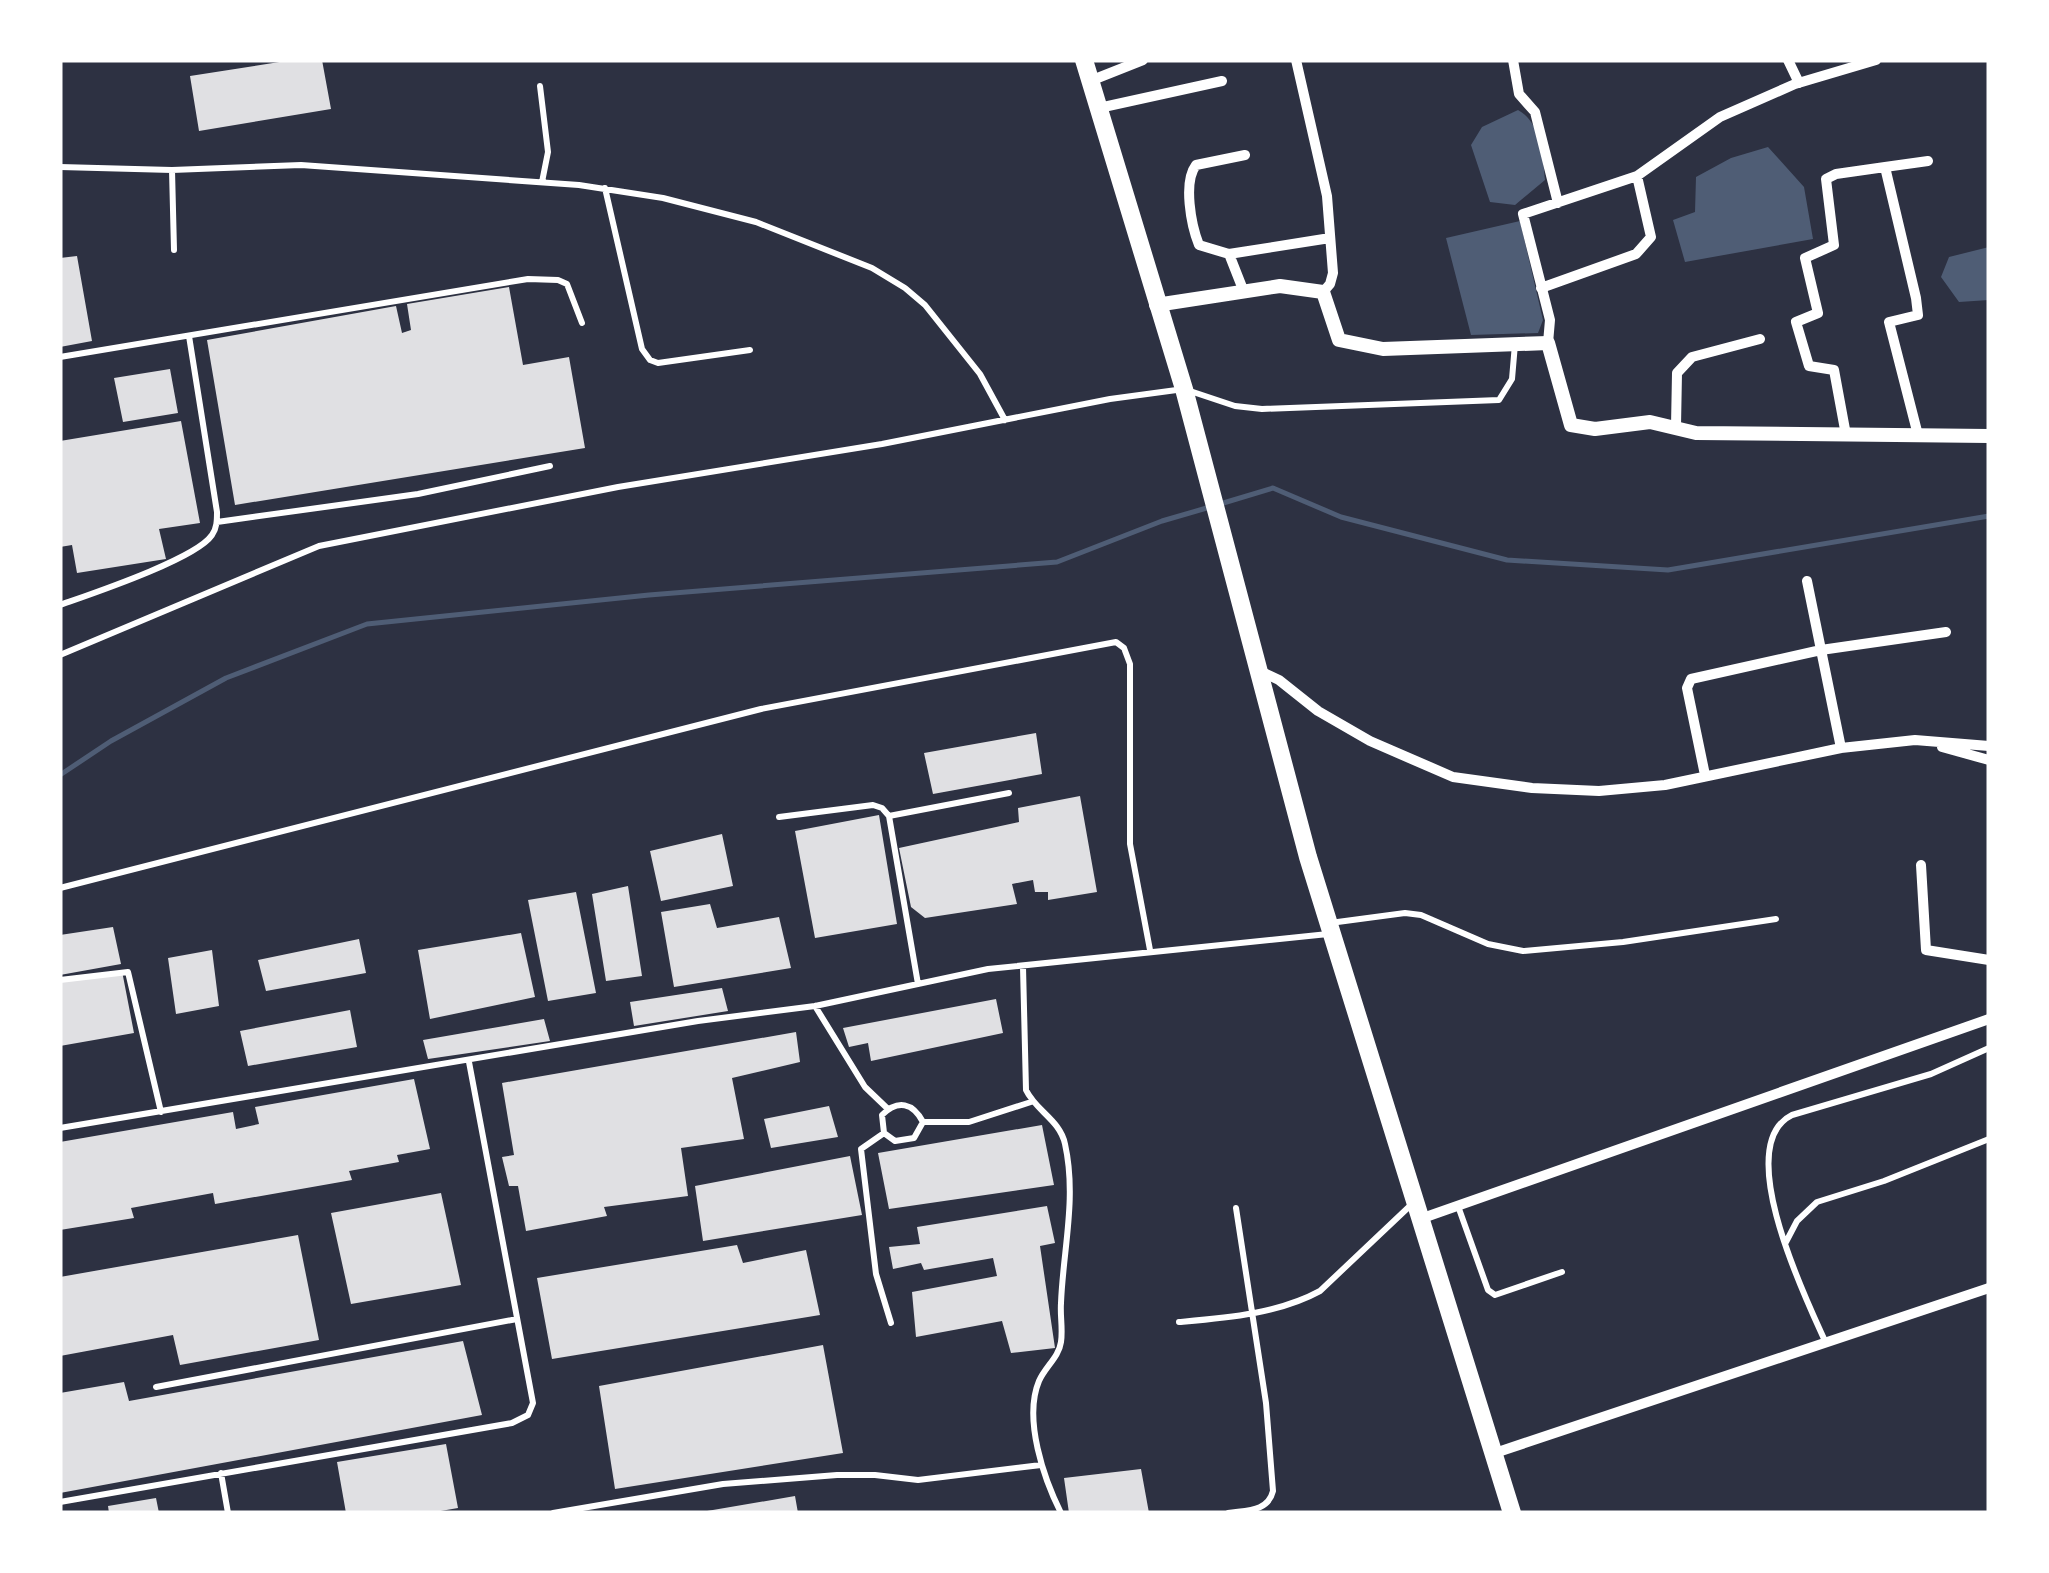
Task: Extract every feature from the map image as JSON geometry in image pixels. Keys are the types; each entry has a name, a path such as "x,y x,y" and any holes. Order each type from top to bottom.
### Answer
{"main road":[{"path":"1084,60 1204,460 1308,858 1512,1513"}],"street":[{"path":"1090,80 1143,60"},
{"path":"1296,60 1327,196 1333,273 1324,292"},
{"path":"1513,60 1520,94 1535,112 1558,203"},
{"path":"1788,60 1799,83"},
{"path":"1876,60 1799,83 1720,117 1637,176 1522,214 1550,320 1548,343 1571,425 1595,429 1650,422 1696,433 1989,436"},
{"path":"1099,108 1222,81"},
{"path":"1245,155 1196,166 1190,176 1198,245 1229,254 1330,238"},
{"path":"1846,435 1834,370 1808,366 1796,322 1818,313 1805,258 1834,246 1826,179 1836,174 1928,161"},
{"path":"1885,168 1918,314 1890,322 1918,435"},
{"path":"1542,288 1636,254 1645,247 1651,237 1637,176"},
{"path":"1229,254 1244,292"},
{"path":"1156,305 1280,286 1324,292"},
{"path":"1324,292 1339,340 1383,349 1548,343"},
{"path":"1676,426 1677,373 1692,358 1760,339"},
{"path":"1807,581 1840,748"},
{"path":"1705,775 1687,684 1691,680 1821,650 1946,632"},
{"path":"1260,671 1370,741 1453,776 1532,788 1599,791 1665,784 1840,748 1915,740 1989,746"},
{"path":"1915,740 1989,760"},
{"path":"1921,865 1926,950 1989,960"},
{"path":"1416,1211 1458,1206 1989,1019"},
{"path":"1495,1453 1989,1288"}],"lane":[{"path":"540,86 548,152 542,182"},
{"path":"60,167 172,170 300,165 542,182 663,198 756,222 872,268 925,306 980,374 1005,420"},
{"path":"172,170 174,250"},
{"path":"605,188 642,349 650,360 658,363 750,350"},
{"path":"60,357 542,278 567,284 582,323"},
{"path":"60,605 190,552 212,536 217,522 189,336"},
{"path":"60,655 319,546 618,487 1184,389 1235,406 1262,410 1498,400 1512,379 1515,344"},
{"path":"217,522 418,494 550,466"},
{"path":"60,888 761,708 1116,642 1124,648 1130,664 1130,844 1150,950"},
{"path":"889,816 1010,793"},
{"path":"779,817 873,805 889,816 918,984"},
{"path":"60,1128 698,1021 816,1006 988,969 1330,928 1405,913 1421,915 1488,944 1522,951 1622,942 1776,919"},
{"path":"1023,966 1024,1081 1032,1102 1060,1127 1068,1168 1070,1229 1060,1304 1062,1339 1059,1351 1039,1382 1034,1411 1041,1465 1061,1513"},
{"path":"60,980 125,970 131,976 161,1113"},
{"path":"816,1006 865,1086 888,1109"},
{"path":"1825,1342 1796,1278 1768,1164 1784,1120 1931,1074 1989,1048"},
{"path":"60,1502 512,1422 528,1416 534,1403 469,1062"},
{"path":"923,1122 914,1138 894,1141 884,1133 882,1115 894,1106 909,1106 923,1122 969,1122 1032,1102"},
{"path":"884,1133 861,1149 876,1274 891,1323"},
{"path":"1785,1243 1797,1221 1817,1202 1989,1140"},
{"path":"1458,1206 1488,1290 1495,1295 1562,1272"},
{"path":"1228,1513 1263,1507 1271,1501 1273,1491 1266,1403 1236,1208"},
{"path":"1178,1322 1252,1313 1302,1301 1320,1291 1416,1211"},
{"path":"156,1387 517,1319"},
{"path":"553,1513 723,1484 837,1475 918,1480 1041,1465"},
{"path":"221,1473 228,1513"}],"water":[{"path":"1518,110 1536,131 1545,180 1515,205 1490,202 1471,145 1482,127"},
{"path":"1768,147 1804,187 1813,239 1685,262 1673,220 1695,212 1696,177 1731,158"},
{"path":"1520,221 1543,320 1538,333 1471,335 1446,238"},
{"path":"1989,247 1989,300 1959,302 1941,277 1949,257"}],"building":[{"path":"292,60 322,60 331,109 199,131 190,76"},
{"path":"77,256 92,341 60,347 60,258"},
{"path":"509,287 523,365 569,357 585,448 235,505 207,340 396,306 402,333 411,330 407,304"},
{"path":"170,369 178,413 123,422 114,378"},
{"path":"181,421 200,523 159,529 166,559 77,573 72,545 60,547 60,441"},
{"path":"1036,733 1042,774 933,794 924,753"},
{"path":"1080,796 1097,892 1048,900 1048,892 1035,892 1033,880 1012,884 1017,904 925,918 911,907 899,848 1019,822 1018,808"},
{"path":"879,815 897,924 815,938 795,831"},
{"path":"722,834 733,886 661,901 650,851"},
{"path":"628,886 642,976 606,981 592,894"},
{"path":"576,892 596,993 548,1001 528,900"},
{"path":"710,904 717,928 779,917 791,968 674,987 661,912"},
{"path":"113,927 121,964 60,975 60,935"},
{"path":"521,933 535,997 430,1019 418,950"},
{"path":"359,939 366,973 266,991 258,960"},
{"path":"212,950 219,1006 176,1014 168,958"},
{"path":"122,971 134,1033 60,1046 60,982"},
{"path":"722,988 728,1011 634,1026 630,1002"},
{"path":"996,999 1003,1033 871,1061 868,1043 849,1047 843,1028"},
{"path":"350,1010 357,1047 248,1066 240,1031"},
{"path":"544,1019 550,1041 428,1059 423,1040"},
{"path":"796,1032 800,1062 732,1078 744,1139 681,1148 688,1196 604,1207 607,1216 526,1231 518,1186 509,1186 502,1157 514,1155 502,1083"},
{"path":"414,1079 430,1149 397,1155 399,1162 349,1171 352,1180 215,1204 213,1193 131,1208 134,1218 60,1230 60,1142 233,1112 236,1129 259,1124 255,1107"},
{"path":"829,1106 838,1137 771,1148 764,1119"},
{"path":"1042,1125 1054,1185 889,1209 878,1153"},
{"path":"850,1156 862,1215 703,1241 695,1186"},
{"path":"441,1193 461,1285 351,1304 331,1213"},
{"path":"1047,1206 1055,1243 1040,1246 1055,1348 1011,1353 1002,1321 916,1337 912,1292 997,1276 993,1258 924,1270 921,1263 893,1269 889,1247 920,1244 917,1227"},
{"path":"298,1235 319,1340 180,1365 173,1335 60,1356 60,1277"},
{"path":"737,1245 743,1263 806,1250 820,1315 552,1359 537,1278"},
{"path":"463,1341 482,1415 60,1493 60,1393 124,1382 129,1401"},
{"path":"823,1345 843,1453 615,1489 599,1386"},
{"path":"446,1444 458,1508 429,1513 346,1513 337,1462"},
{"path":"1141,1469 1149,1513 1069,1513 1064,1478"},
{"path":"795,1496 798,1513 707,1511"},
{"path":"156,1498 159,1513 109,1513 108,1506"}],"waterway":[{"path":"1220,504 1273,488 1341,517 1507,560 1668,570 1989,516"},
{"path":"60,775 111,741 226,678 367,624 649,595 1057,562 1162,521 1210,507"}]}
